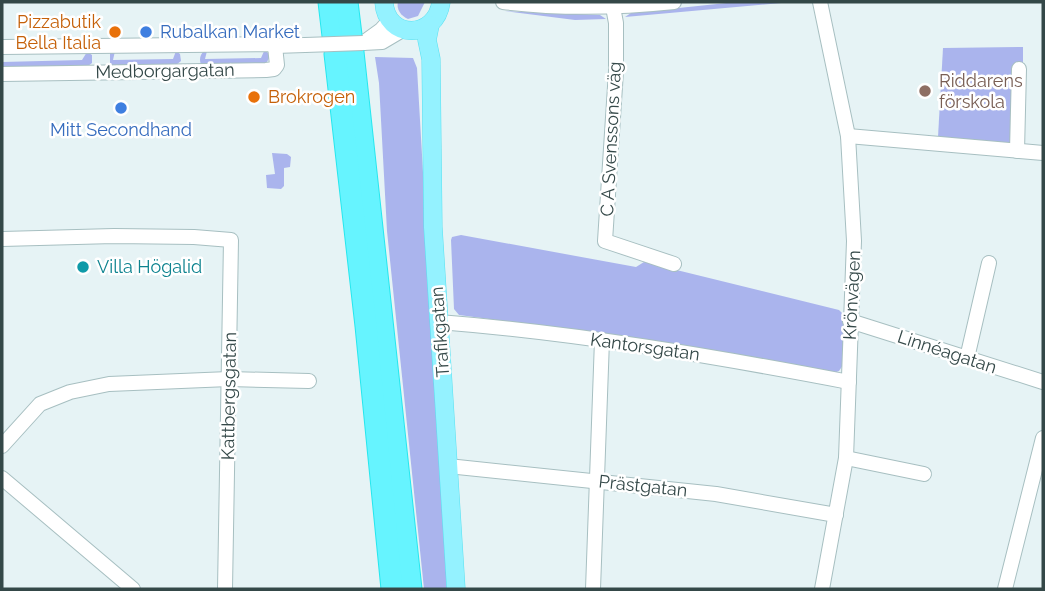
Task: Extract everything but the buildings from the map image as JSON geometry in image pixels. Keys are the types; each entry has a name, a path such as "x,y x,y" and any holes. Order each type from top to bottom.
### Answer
{"highway":[{"path":"329,2 347,44 411,589"},
{"path":"348,2 347,44 366,326 392,589"}],"main road":[{"name":"Trafikgatan","path":"384,2 393,30 419,49 430,75"},
{"path":"393,30 422,29 430,25 436,19 442,2"},
{"name":"Trafikgatan","path":"430,25 427,40 431,59 433,227 456,589"}],"street":[{"path":"503,2 613,7 674,2"},
{"name":"Krönvägen","path":"820,2 848,136 855,241 846,458 821,589"},
{"name":"C A Svenssons väg","path":"613,7 616,23 615,71 605,241 674,264"},
{"path":"2,47 347,44 393,30"},
{"name":"Medborgargatan","path":"2,74 266,70 274,69 276,65 275,46"},
{"path":"1017,151 1018,69"},
{"path":"848,136 1043,153"},
{"name":"Kattbergsgatan","path":"2,239 97,236 231,240 225,589"},
{"path":"967,358 989,263"},
{"name":"Linnéagatan","path":"850,321 1043,382"},
{"name":"Kantorsgatan","path":"439,322 727,358 849,382"},
{"path":"593,589 602,341"},
{"path":"2,446 40,404 70,392 109,384 229,379 309,381"},
{"path":"1005,589 1042,454 1043,438"},
{"path":"846,458 924,474"},
{"name":"Prästgatan","path":"448,466 716,494 836,515"},
{"path":"2,478 133,589"}],"shaded area":[{"path":"398,2 425,2 418,16 408,19 400,12"},
{"path":"736,2 792,2 625,17 631,13"},
{"path":"505,11 600,15 606,19 575,20"},
{"path":"1023,47 1023,66 1011,144 938,137 943,48"},
{"path":"265,49 270,56 266,64 200,63 204,51 207,51 205,59 261,58"},
{"path":"115,51 113,60 173,59 176,51 180,54 181,61 176,65 110,66 110,52"},
{"path":"87,52 92,55 92,63 88,66 2,68 2,62 82,60"},
{"path":"375,57 413,58 417,68 447,589 424,589 387,231 379,83"},
{"path":"272,153 287,154 291,157 290,167 284,168 284,186 281,189 267,188 266,175 275,174"},
{"path":"461,235 636,267 644,262 839,310 844,315 843,365 839,371 831,374 605,334 459,315 454,309 451,240 452,237"}],"place":[{"name":"Pizzabutik Bella Italia","path":"115,32"},
{"name":"Rubalkan Market","path":"146,32"},
{"name":"Riddarens förskola","path":"925,91"},
{"name":"Brokrogen","path":"254,97"},
{"name":"Mitt Secondhand","path":"121,108"},
{"name":"Villa Högalid","path":"83,267"}]}
